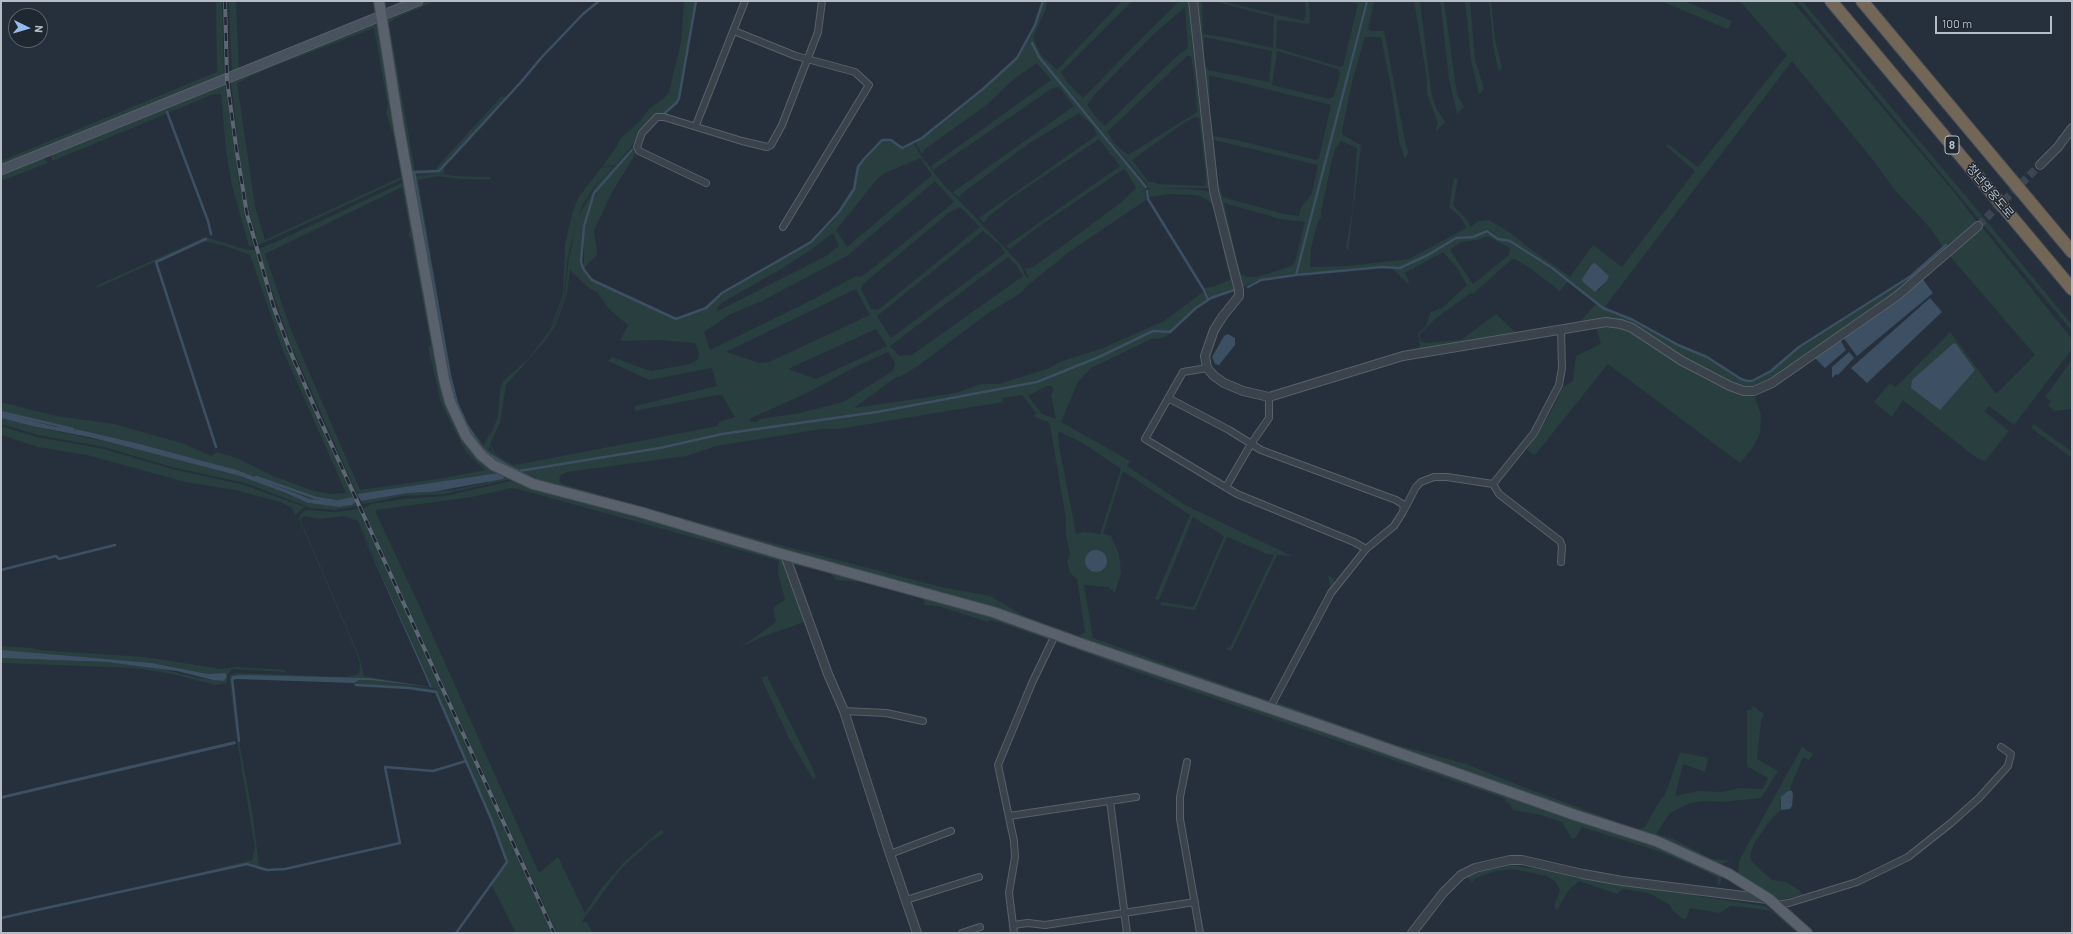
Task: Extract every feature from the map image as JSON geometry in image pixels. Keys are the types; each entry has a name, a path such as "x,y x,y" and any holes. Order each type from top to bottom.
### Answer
{"highway":[{"name":"청년영웅도로","path":"1831,1 2072,289"},
{"name":"청년영웅도로","path":"1862,1 2072,252"}],"main road":[{"path":"379,1 399,128 444,379 450,402 457,419 473,447 493,465 533,484 640,512 785,555 993,612 1055,635 1270,708 1574,815 1656,841 1711,865 1772,902 1807,933"},
{"path":"1,170 418,1"}],"street":[{"path":"696,125 746,1"},
{"path":"706,183 655,160 639,151 637,146 642,133 656,117 675,118 742,141 767,147 771,145 782,125 818,32 822,1"},
{"path":"1193,1 1214,191 1239,296 1222,316 1214,330 1205,356 1207,368 1214,376 1224,383 1243,391 1269,397 1403,356 1599,323 1626,325 1645,335 1682,361 1730,386 1744,391 1754,391 1772,383 1897,296 1978,226"},
{"path":"734,31 796,56 855,72 868,85 783,227"},
{"path":"2040,165 2058,147 2072,128"},
{"path":"1493,484 1534,433 1559,385 1562,368 1562,330"},
{"path":"1207,368 1183,372 1145,439 1237,494 1354,542 1366,549"},
{"path":"1226,487 1251,444 1269,418 1269,397"},
{"path":"1168,398 1229,430 1251,444 1305,467 1396,500 1404,505 1403,512"},
{"path":"1270,708 1331,593 1366,549 1394,526 1416,487 1427,479 1441,476 1493,484"},
{"path":"1493,484 1499,494 1560,541 1562,546 1561,562"},
{"path":"785,555 828,674 844,711 890,854 918,933"},
{"path":"1014,933 1009,893 1015,857 1014,841 998,765 1032,683 1055,635"},
{"path":"844,711 886,714 923,720"},
{"path":"1412,933 1443,893 1461,875 1475,868 1506,860 1522,860 1583,874 1772,902 1789,903 1857,882 1908,857 1951,823 1979,798 2008,766 2011,754 2001,747"},
{"path":"1187,762 1180,796 1180,819 1200,933"},
{"path":"1009,816 1136,797"},
{"path":"1110,801 1127,933"},
{"path":"890,854 951,831"},
{"path":"906,900 979,877"},
{"path":"1012,925 1028,923 1044,925 1195,902"},
{"path":"962,933 980,928"}],"green space":[{"path":"216,1 222,1 224,77 1,167 1,161 217,72"},
{"path":"229,1 236,1 239,70 232,73"},
{"path":"426,1 436,1 396,18 389,23 415,171 413,172 414,176 411,176 386,20"},
{"path":"696,1 681,88 676,102 664,113 650,120 631,147 615,165 602,167 621,138 639,122 649,109 664,98 669,92 681,42 684,2"},
{"path":"1043,1 1047,1 1046,9 1033,37 1041,55 1057,70 1122,1 1132,1 1061,72 1066,81 1083,98 1179,1 1191,1 1211,185 1210,188 1148,188 1147,184 1039,57 1031,42 1035,53 1146,185 1146,189 1135,195 1145,190 1146,200 1069,252 1027,286 1021,293 991,311 918,366 895,378 854,408 956,393 981,384 999,384 1047,369 1060,362 1103,348 1164,321 1203,292 1206,300 1169,332 1153,331 1099,357 1037,382 877,412 722,434 660,448 519,470 509,466 487,452 490,450 493,453 513,465 718,426 719,422 735,417 722,395 634,411 635,406 717,386 712,368 649,380 608,361 612,357 651,371 690,364 698,359 699,353 695,343 657,340 620,341 628,325 609,309 597,292 590,289 570,270 567,293 556,325 544,342 506,385 500,423 490,444 494,451 501,457 493,452 489,444 489,449 486,451 481,446 468,425 484,445 495,423 490,437 498,416 500,389 503,381 529,358 550,330 563,294 565,245 572,214 578,198 601,168 614,166 596,184 582,206 579,215 597,184 631,149 593,193 583,226 581,263 583,271 592,280 676,320 706,309 723,294 811,242 833,221 847,201 854,189 859,168 864,159 882,141 887,140 891,140 902,148 913,142 922,157 943,184 1006,249 1021,266 1027,278 1032,273 1028,276 1025,269 1033,267 1079,234 1119,204 1136,188 1124,169 1038,227 1010,249 1006,246 1120,166 1099,139 1017,194 988,217 984,223 979,218 1097,135 1093,126 1079,113 1028,144 960,195 959,198 953,192 1074,106 1059,87 1051,89 933,170 931,166 1051,80 1037,63 1015,78 988,104 925,149 922,154 914,141 923,138 937,128 984,90 1018,58 1035,25","holes":["1185,7 1188,48 1177,56 1105,126 1087,105 1095,94 1154,34","1187,56 1191,56 1195,80 1197,112 1128,155 1115,144 1107,132","1199,117 1206,179 1205,186 1159,184 1148,181 1132,160 1181,125 1193,118","920,158 932,175 847,247 836,230 878,178 885,173","935,181 954,202 860,277 856,276 814,299 710,350 704,332 729,315 762,301 847,256","960,207 980,227 878,310 871,309 861,289 863,284 950,212","575,228 569,256 565,294 556,321 550,330 555,321 564,294 568,256","983,231 1001,246 1005,253 891,338 877,316","833,233 839,246 826,256 716,312 720,304 786,266","1008,257 1017,266 1023,276 912,355 899,356 890,346","856,289 870,315 769,362 759,363 726,352","876,329 887,346 816,379 788,369","888,352 895,363 893,371 843,402 800,413 760,419 757,422 751,422 749,419 805,394 857,366"]},
{"path":"1194,1 1202,1 1203,34 1273,48 1274,17 1213,1 1222,1 1303,21 1306,16 1305,1 1309,1 1310,22 1308,24 1279,20 1277,22 1276,48 1340,67 1343,66 1358,4 1348,1 1365,1 1322,177 1295,274 1261,279 1241,288 1216,190","holes":["1204,37 1272,51 1269,82 1208,70 1205,65","1277,51 1338,69 1340,74 1334,96 1329,99 1272,85","1209,75 1331,105 1319,158 1316,160 1237,140 1213,136 1210,114","1214,140 1318,165 1312,193 1301,208 1299,216 1284,214 1223,197 1218,183","1224,203 1280,219 1305,222 1296,258 1292,266 1257,277 1242,275 1239,270"]},
{"path":"1368,1 1374,1 1368,29 1371,31 1384,31 1406,146 1409,152 1405,159 1399,141 1392,93 1381,37 1365,37 1352,82 1342,131 1343,135 1361,145 1348,252 1346,247 1353,208 1357,148 1341,141 1335,149 1332,160 1321,217 1318,222 1311,248 1310,267 1346,266 1409,259 1466,228 1462,219 1449,207 1454,178 1458,179 1453,205 1471,227 1478,221 1489,220 1509,232 1570,277 1593,245 1622,267 1695,171 1666,146 1668,144 1698,167 1787,55 1740,1 1792,1 1954,192 1979,225 1910,284 1760,388 1741,389 1684,359 1628,324 1576,326 1596,304 1616,315 1632,320 1677,345 1707,358 1741,380 1752,381 1771,371 1800,348 1912,277 1947,246 1946,244 1943,247 1931,229 1894,189 1873,160 1792,61 1604,308 1555,269 1510,240 1501,240 1491,231 1486,229 1473,236 1456,237 1429,254 1401,267 1382,266 1297,274","holes":["1592,264 1609,276 1607,281 1598,291 1588,269"]},
{"path":"1414,1 1420,1 1431,91 1436,108 1445,122 1435,132 1438,123 1427,94 1427,79"},
{"path":"1440,1 1444,1 1457,95 1464,107 1457,114 1449,79"},
{"path":"1465,1 1470,1 1475,59 1484,89 1479,95 1471,60"},
{"path":"1489,1 1491,1 1495,40 1502,68 1499,72 1494,51"},
{"path":"1661,1 1684,1 1732,21 1728,29"},
{"path":"1797,1 1802,1 1985,219 2072,325 2072,331"},
{"path":"373,24 377,25 379,29 405,178 257,246 243,183 231,82","holes":["374,28 388,107 386,112 394,138 401,177 265,240 255,206 237,83 267,69"]},
{"path":"225,82 239,183 253,246 249,246 232,186 226,150 221,94 211,95 168,113 166,111 166,114 52,161 51,155"},
{"path":"506,96 439,170 435,169 501,97"},
{"path":"497,109 490,119 444,168 444,173 447,174 437,173 415,175 415,173 440,171"},
{"path":"633,151 636,153 611,194 594,231 597,255 584,268 584,227 590,204 599,188"},
{"path":"44,158 48,163 1,181 1,175"},
{"path":"437,173 454,176 491,177 490,180 437,176 418,180 454,391 435,292 450,376 456,399 463,418 484,452 472,439 450,392 411,178 414,176 433,283 415,176"},
{"path":"406,181 460,429 502,473 357,494 290,343 258,249","holes":["402,187 410,230 408,236 411,238 431,345 428,347 441,403 462,445 468,454 485,470 444,478 360,490 291,330 265,254"]},
{"path":"1155,188 1207,191 1212,194 1237,290 1209,298 1205,288 1230,280 1213,205 1206,199 1197,195 1169,194 1149,197 1148,189"},
{"path":"1981,226 2072,339 2072,349 2014,425 1989,406 1984,411 2009,431 1985,461 1978,459 1903,400 1892,417 1874,402 1890,383 1896,387 1950,332 1996,394 2035,355 1949,255"},
{"path":"1487,231 1498,240 1510,242 1568,281 1560,291 1530,268 1515,259 1512,259 1473,294 1471,293 1435,319 1420,334 1420,341 1425,343 1461,340 1496,314 1518,335 1418,351 1420,344 1418,334 1426,326 1431,312 1442,308 1467,285 1457,268 1443,252 1405,273 1409,281 1407,283 1391,267 1400,269 1407,267 1456,239 1473,238","holes":["1487,236 1510,248 1509,255 1473,284 1450,250 1461,242 1477,240"]},
{"path":"205,237 247,250 255,250 290,354 354,497 333,501 310,499 237,470 140,444 80,430 52,426 1,412 1,402 56,416 114,424 185,444 211,456 217,452 239,459 273,476 311,490 329,494 346,493 282,348 250,255 226,246 203,241 205,239 95,290 98,285"},
{"path":"1604,325 1621,328 1638,337 1697,375 1733,392 1755,397 1761,415 1760,433 1754,446 1740,463 1608,364 1535,455 1527,450 1552,410 1563,387 1573,381 1576,356 1601,344 1596,327"},
{"path":"1154,332 1170,333 1163,338 1151,339 1091,368 1078,382 1061,422 1130,461 1127,466 1185,505 1292,556 1277,555 1232,650 1228,650 1225,648 1230,647 1274,555 1267,554 1227,537 1195,610 1160,605 1162,602 1192,607 1194,606 1224,536 1193,517 1159,600 1155,599 1190,515 1123,471 1103,534 1111,536 1119,554 1121,572 1115,593 1108,587 1084,585 1093,638 1270,701 1330,586 1328,575 1334,579 1334,583 1269,706 971,601 538,480 521,474 519,471 661,449 722,435 877,413 1038,383 1099,358","holes":["1047,386 1052,386 1053,391 1051,395 1056,419 1042,414 1028,396","1022,395 1036,413 1033,416 1048,422 1050,425 1066,519 1066,535 1070,554 1067,561 1070,573 1077,579 1085,632 1079,636 1024,616 990,596 941,587 765,541 562,484 559,480 561,475 567,472 686,456 716,446 822,429 838,429 1003,402 1002,398","1058,431 1083,443 1121,469 1100,534 1084,532 1076,534 1059,446","1101,550 1108,560 1098,572 1089,570"]},
{"path":"2072,360 2072,409 2055,411 2048,406 2051,401 2045,397"},
{"path":"1,418 103,441 240,476 308,503 339,507 352,505 357,501 358,506 335,510 311,508 245,483 172,467 104,447 38,435 1,424"},
{"path":"2034,424 2072,452 2072,458 2031,428"},
{"path":"1,426 37,437 104,449 172,469 244,485 305,507 295,515 292,508 280,502 235,490 185,482 87,455 38,447 1,435"},
{"path":"505,476 511,479 445,494 402,496 363,504 361,501 408,493 457,489 485,483"},
{"path":"515,480 785,558 807,621 759,638 740,648 776,622 773,610 775,606 785,600 778,572 779,561 518,489 511,488 472,497 376,510 376,513 419,605 539,873 558,857 585,913 600,890 624,862 662,829 664,833 651,841 620,870 582,921 583,923 586,921 593,933 557,933 363,509 371,504 403,499 445,496"},
{"path":"359,509 552,933 516,933 491,884 507,862 493,821 436,692 409,687 354,685 353,683 359,680 370,680 432,689 437,688 432,687 358,521 344,516 319,519 304,516 300,519 359,656 364,676 431,687 369,678 232,676 231,686 238,741 253,817 259,866 247,864 1,917 144,886 252,860 255,848 237,740 231,692 230,675 239,673 345,677 359,674 360,665 357,654 299,519 301,514 306,510 336,512"},
{"path":"789,560 958,605 1052,636 1050,640 1001,623 990,620 988,622 938,606 925,605 924,600 918,597 861,582 836,580 831,574 789,563"},
{"path":"1056,637 1636,839 1721,875 1721,882 1717,887 1717,877 1687,863 1655,850 1582,827 1576,837 1572,839 1562,822 1537,814 1513,810 1510,804 1505,801 1506,799 1140,673 1054,641"},
{"path":"1,646 33,648 37,650 145,657 221,669 237,667 285,670 286,672 232,669 227,676 227,683 215,685 172,674 136,668 1,663 2,658 106,662 158,668 199,678 223,681 225,673 208,674 152,663 3,651 1,650"},
{"path":"767,676 816,778 813,779 789,738 761,678"},
{"path":"1276,702 1394,744 1466,764 1639,830 1645,827 1657,805 1665,795 1680,752 1708,758 1705,772 1683,764 1675,796 1699,791 1722,792 1739,788 1763,789 1768,778 1748,767 1747,763 1747,710 1751,710 1753,706 1764,714 1761,720 1757,759 1778,771 1761,798 1722,802 1703,801 1690,803 1670,813 1657,832 1657,834 1673,839 1712,859 1731,861 1720,864 1274,705"},
{"path":"1802,747 1813,754 1809,760 1803,757 1790,788 1792,791 1788,791 1780,802 1781,810 1772,818 1755,842 1750,854 1751,861 1772,880 1786,882 1799,890 1803,895 1779,900 1744,881 1739,876 1738,868 1740,859"},
{"path":"1503,864 1559,872 1584,879 1765,906 1792,925 1793,929 1771,911 1731,906 1720,913 1690,908 1686,919 1682,918 1673,911 1670,905 1649,893 1623,889 1617,894 1579,881 1568,891 1557,910 1555,908 1555,904 1560,890 1555,881 1546,876 1514,869 1495,871 1476,878 1472,882 1466,876 1473,872"}],"water":[{"path":"1595,263 1609,276 1607,281 1595,292 1583,282 1582,279 1592,264"},
{"path":"1922,278 1933,293 1857,356 1842,336"},
{"path":"1930,298 1942,312 1867,383 1851,368"},
{"path":"1228,334 1235,338 1235,345 1219,365 1215,364 1212,357 1224,336"},
{"path":"1839,338 1846,350 1825,368 1814,357"},
{"path":"1954,343 1975,370 1940,410 1911,388 1912,380"},
{"path":"1849,352 1854,358 1838,375 1836,374 1832,378 1832,367"},
{"path":"1,412 52,426 80,430 140,444 237,470 310,499 333,501 353,497 357,501 352,505 339,507 308,503 240,476 89,437 32,426 1,418"},
{"path":"499,473 504,477 503,479 432,492 408,493 361,501 357,494"},
{"path":"357,521 432,687 437,688 370,680 359,680 354,683 236,679 231,681 232,676 243,675 369,678 430,687"},
{"path":"1096,550 1104,553 1107,561 1104,569 1096,572 1088,569 1085,561 1088,553"},
{"path":"1,650 152,663 208,674 225,673 227,676 224,681 213,680 177,671 106,662 1,658"},
{"path":"235,741 236,744 1,799 1,796"},
{"path":"1788,791 1792,791 1793,794 1792,806 1790,809 1781,810 1781,797"}],"waterway":[{"path":"599,1 583,14 541,58 521,82 439,171 414,172 450,376 457,403 467,425 481,447 508,466 519,471 660,448 722,434 877,412 1037,382 1099,357 1153,331 1170,332 1196,308 1211,298 1234,290"},
{"path":"665,113 677,102 679,98 696,1"},
{"path":"632,150 594,193 584,226 581,262 584,270 592,280 676,319 706,308 722,293 811,242 839,212 854,189 858,167 882,140 891,140 902,148 922,138 983,89 1017,58 1035,25 1043,1"},
{"path":"1248,287 1261,280 1296,275 1367,1"},
{"path":"1032,43 1039,57 1146,187"},
{"path":"167,112 208,221 211,234"},
{"path":"1147,191 1148,199 1204,290 1208,300"},
{"path":"1296,275 1382,267 1400,268 1428,255 1456,238 1473,237 1487,231 1498,239 1510,241 1552,268 1603,308 1633,320 1678,345 1707,357 1741,379 1752,381 1771,371 1799,347 1911,276 1946,245"},
{"path":"206,239 156,262 216,447"},
{"path":"1,412 73,429"},
{"path":"256,477 316,498 335,501"},
{"path":"1,570 56,556 59,559 115,545"},
{"path":"232,679 239,741"},
{"path":"356,685 409,688 436,692 492,821 507,862 456,933"},
{"path":"1,918 247,864 267,870 285,869 400,843 385,767 433,771 466,761"}],"tunnel":[{"path":"1978,226 2040,165"}],"railway":[{"path":"225,1 227,80 237,153 247,214 274,308 291,353 317,413 554,933"}]}
